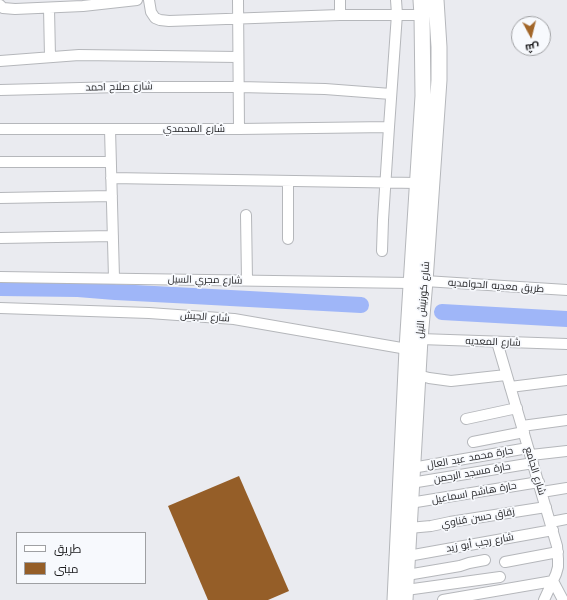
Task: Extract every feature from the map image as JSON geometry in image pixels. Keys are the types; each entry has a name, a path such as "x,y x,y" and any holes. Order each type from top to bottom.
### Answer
{"highway":[{"name":"شارع كورنيش النيل","path":"395,600 407,349 418,282 439,80 439,41 436,0"},
{"name":"شارع كورنيش النيل","path":"406,595 420,339 417,183 423,96 422,7"}],"street":[{"path":"0,5 3,8 15,9 49,8 83,3 137,0"},
{"path":"149,0 151,12 155,18 160,20 397,14 422,7"},
{"path":"238,0 240,129"},
{"path":"340,0 340,15"},
{"path":"382,251 397,14 396,0"},
{"path":"49,8 50,57"},
{"path":"0,61 79,55 238,57"},
{"name":"شارع صلاح احمد","path":"0,90 121,87 239,87 325,89 391,94"},
{"name":"شارع المحمدي","path":"0,129 240,129 389,127"},
{"path":"110,129 114,278"},
{"path":"0,162 111,162"},
{"path":"111,178 417,183"},
{"path":"288,181 288,238"},
{"path":"0,198 112,196"},
{"path":"246,215 247,280"},
{"path":"0,238 113,236"},
{"name":"شارع مجري السيل","path":"0,277 418,282"},
{"name":"طريق معديه الحوامديه","path":"418,282 567,290"},
{"name":"شارع الجيش","path":"0,308 149,313 234,319 407,349"},
{"name":"شارع المعديه","path":"420,339 567,344"},
{"name":"شارع الجامع","path":"497,342 561,557 553,582 544,600"},
{"path":"418,375 451,381 506,375"},
{"path":"510,387 567,380"},
{"path":"466,419 517,408"},
{"path":"473,442 523,429 567,420"},
{"path":"531,455 567,451"},
{"name":"حارة محمد عبد العال","path":"412,468 531,455"},
{"name":"حارة مسجد الرحمن","path":"411,483 531,455"},
{"name":"حارة هاشم اسماعيل","path":"410,504 539,482"},
{"path":"542,492 567,488"},
{"name":"زقاق حسن قناوي","path":"409,528 431,526 546,507"},
{"name":"شارع رجب أبو زيد","path":"408,556 552,526 567,520"},
{"path":"505,562 561,557"},
{"path":"407,575 485,560"},
{"path":"406,595 500,577"},
{"path":"444,600 553,582 563,600"}],"building":[{"path":"239,476 289,591 268,600 208,600 168,506"}],"waterway":[{"path":"0,288 78,289 361,305"},
{"path":"442,312 567,319"}]}
